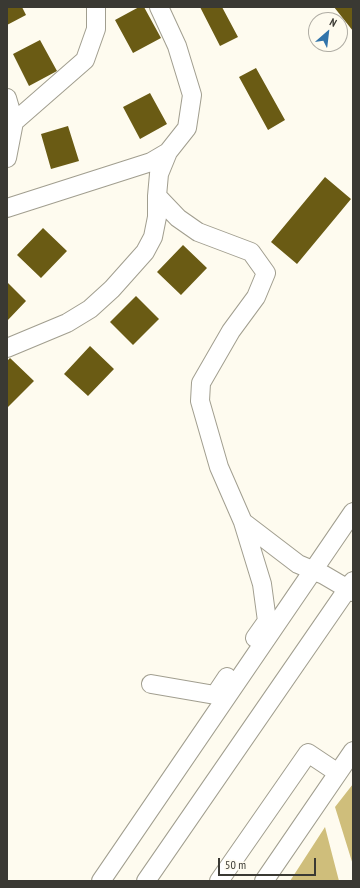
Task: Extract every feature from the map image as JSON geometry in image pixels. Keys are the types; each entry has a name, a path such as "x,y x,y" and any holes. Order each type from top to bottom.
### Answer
{"street":[{"path":"14,122 85,60 96,29 96,7"},
{"path":"7,348 66,323 90,309 112,289 145,252 153,237 157,217 159,174 168,152 187,128 192,95 177,46 159,7"},
{"path":"7,98 14,122 7,158"},
{"path":"8,204 151,162 168,152"},
{"path":"151,684 215,695 267,621 262,584 244,522 219,467 200,401 201,383 231,332 256,297 266,273 251,252 198,232 178,218 157,196"},
{"path":"101,881 353,512"},
{"path":"146,881 351,588 298,564 244,522"},
{"path":"264,881 353,751"},
{"path":"219,881 308,753 338,773"}],"shaded area":[{"path":"353,784 353,865 335,807"},
{"path":"325,827 339,881 290,881"}],"building":[{"path":"7,7 22,7 26,15 7,25"},
{"path":"139,7 144,7 161,38 133,53 115,20"},
{"path":"200,7 222,7 238,37 220,46"},
{"path":"334,7 353,7 353,31 348,25 348,12 338,12"},
{"path":"40,40 57,71 29,86 13,54"},
{"path":"256,68 285,120 268,130 239,77"},
{"path":"150,93 167,124 140,139 123,107"},
{"path":"68,126 79,161 51,169 41,134"},
{"path":"325,177 351,199 297,264 271,242"},
{"path":"43,228 67,251 41,278 17,255"},
{"path":"183,245 207,268 181,295 157,272"},
{"path":"7,282 26,301 7,321"},
{"path":"136,296 159,319 133,345 110,322"},
{"path":"90,346 114,369 88,396 64,374"},
{"path":"10,358 34,381 8,407 7,361"}]}
